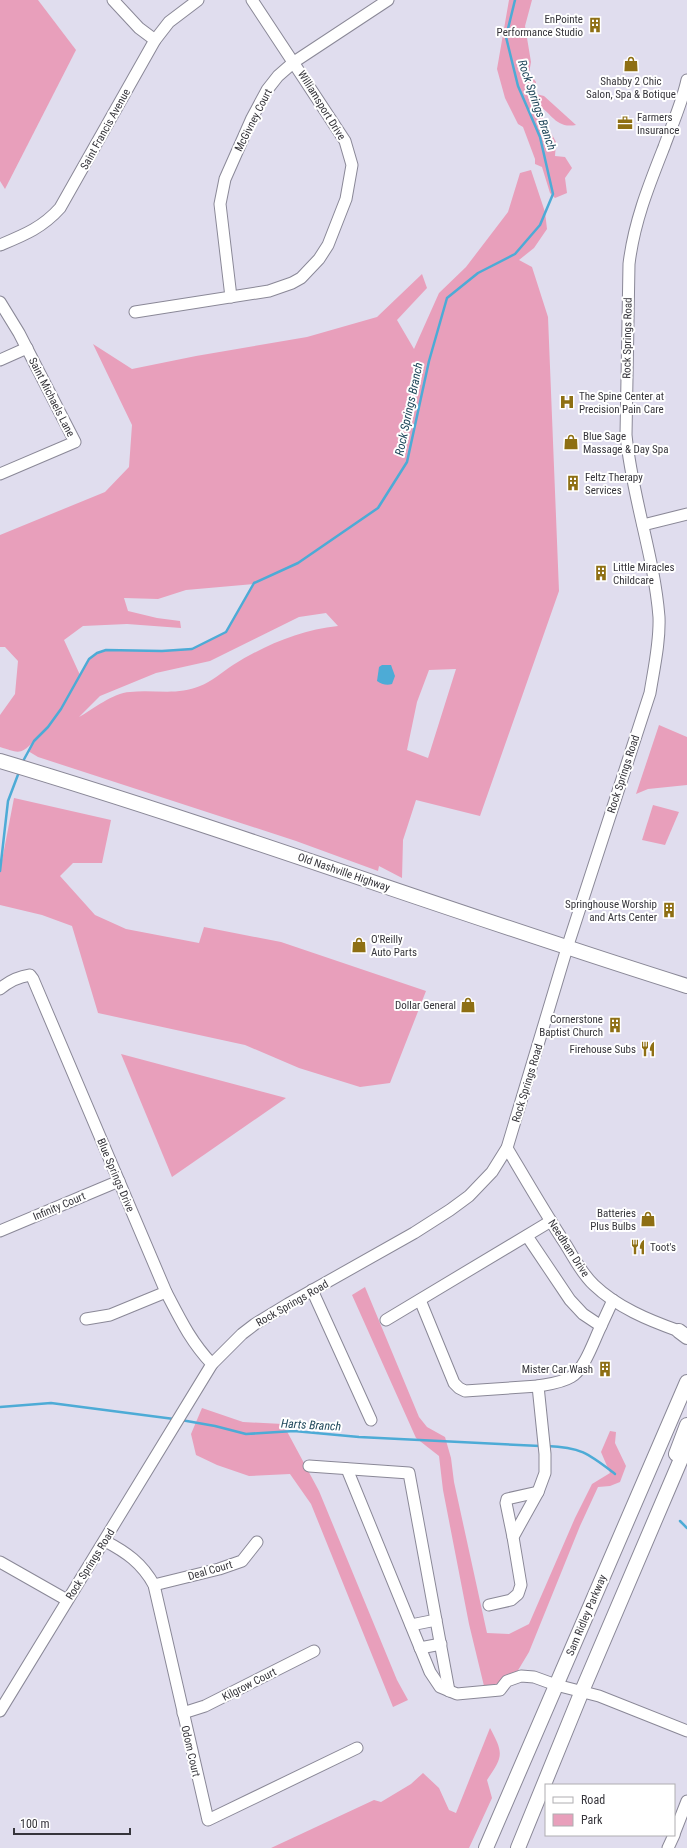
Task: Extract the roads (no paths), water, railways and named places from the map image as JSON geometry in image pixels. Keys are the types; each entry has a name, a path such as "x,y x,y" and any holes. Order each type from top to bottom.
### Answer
{"main road":[{"name":"Old Nashville Highway","path":"0,761 258,842 567,948 687,986"},
{"name":"Sam Ridley Parkway","path":"486,1848 687,1382"},
{"path":"674,1476 673,1462 687,1425"},
{"path":"518,1848 582,1691 687,1445"},
{"path":"674,1476 682,1467 687,1458"}],"street":[{"path":"113,0 139,28 155,40"},
{"name":"Saint Francis Avenue","path":"0,245 35,230 49,220 60,208 155,40 169,22 198,0"},
{"name":"Williamsport Drive","path":"135,312 269,291 292,283 309,271 328,245 346,199 352,165 345,141 252,0"},
{"name":"McGivney Court","path":"231,297 220,204 225,179 252,118 267,90 278,76 294,62 388,0"},
{"name":"Rock Springs Road","path":"0,1710 212,1364 242,1334 288,1304 414,1233 450,1210 469,1196 492,1172 507,1148 567,948 650,693 654,671 659,619 654,572 629,463 626,435 629,264 632,239 640,207 676,115 687,80"},
{"name":"Saint Michaels Lane","path":"0,302 27,348 75,442 0,474"},
{"path":"0,360 27,348"},
{"path":"643,525 687,514"},
{"name":"Blue Springs Drive","path":"0,989 8,982 21,976 30,975 33,979 166,1292 187,1334 197,1349 212,1364"},
{"name":"Needham Drive","path":"507,1148 551,1221 584,1273 593,1284 614,1300 654,1322 684,1334"},
{"name":"Infinity Court","path":"0,1231 119,1181"},
{"path":"386,1320 551,1221"},
{"path":"527,1236 570,1300 584,1314 601,1326"},
{"path":"312,1290 372,1420"},
{"path":"86,1319 110,1315 166,1292"},
{"path":"420,1300 454,1383 459,1388 466,1390 538,1386 560,1382 572,1377 580,1369 614,1300"},
{"path":"513,1537 538,1492 545,1473 545,1454 538,1386"},
{"path":"308,1466 409,1473 450,1691"},
{"path":"347,1469 430,1672 440,1687 457,1694 500,1690 507,1681 521,1676 534,1677 556,1685 582,1691 687,1731"},
{"path":"489,1605 511,1600 518,1594 521,1585 506,1503 507,1499 538,1492"},
{"name":"Odom Court","path":"104,1541 126,1552 139,1563 154,1585 208,1820 358,1748"},
{"name":"Deal Court","path":"154,1585 219,1569 242,1561 257,1542"},
{"path":"0,1562 67,1600"},
{"path":"411,1625 436,1620"},
{"path":"420,1648 441,1644"},
{"name":"Kilgrow Court","path":"183,1713 205,1706 314,1651"},
{"path":"675,1831 687,1801"},
{"path":"668,1848 673,1836"}],"water":[{"path":"382,665 391,665 395,676 392,684 388,685 377,681 379,667"}],"waterway":[{"name":"Rock Springs Branch","path":"22,763 34,741 48,727 61,709 89,659 97,653 106,650 162,651 192,649 226,632 254,583 298,563 378,508 407,462 429,361 447,298 478,273 515,254 540,225 553,194 540,137 518,86 506,37 515,0"},
{"name":"Rock Springs Branch","path":"0,871 8,801 19,772"},
{"name":"Harts Branch","path":"0,1407 51,1403 174,1419"},
{"name":"Harts Branch","path":"181,1420 215,1426 246,1434 294,1431 359,1437 540,1446"},
{"name":"Harts Branch","path":"547,1446 577,1450 598,1461 615,1474"},
{"name":"Harts Branch","path":"680,1521 687,1528"}],"place":[{"name":"EnPointe Performance Studio","path":"595,25"},
{"name":"Shabby 2 Chic Salon, Spa & Botique","path":"631,64"},
{"name":"Farmers Insurance","path":"625,123"},
{"name":"The Spine Center at Precision Pain Care","path":"567,402"},
{"name":"Blue Sage Massage & Day Spa","path":"571,442"},
{"name":"Feltz Therapy Services","path":"573,483"},
{"name":"Little Miracles Childcare","path":"601,573"},
{"name":"Springhouse Worship and Arts Center","path":"669,910"},
{"name":"O'Reilly Auto Parts","path":"359,945"},
{"name":"Dollar General","path":"468,1005"},
{"name":"Cornerstone Baptist Church","path":"615,1025"},
{"name":"Firehouse Subs","path":"648,1049"},
{"name":"Batteries Plus Bulbs","path":"648,1219"},
{"name":"Toot's","path":"638,1247"},
{"name":"Mister Car Wash","path":"605,1369"}]}
